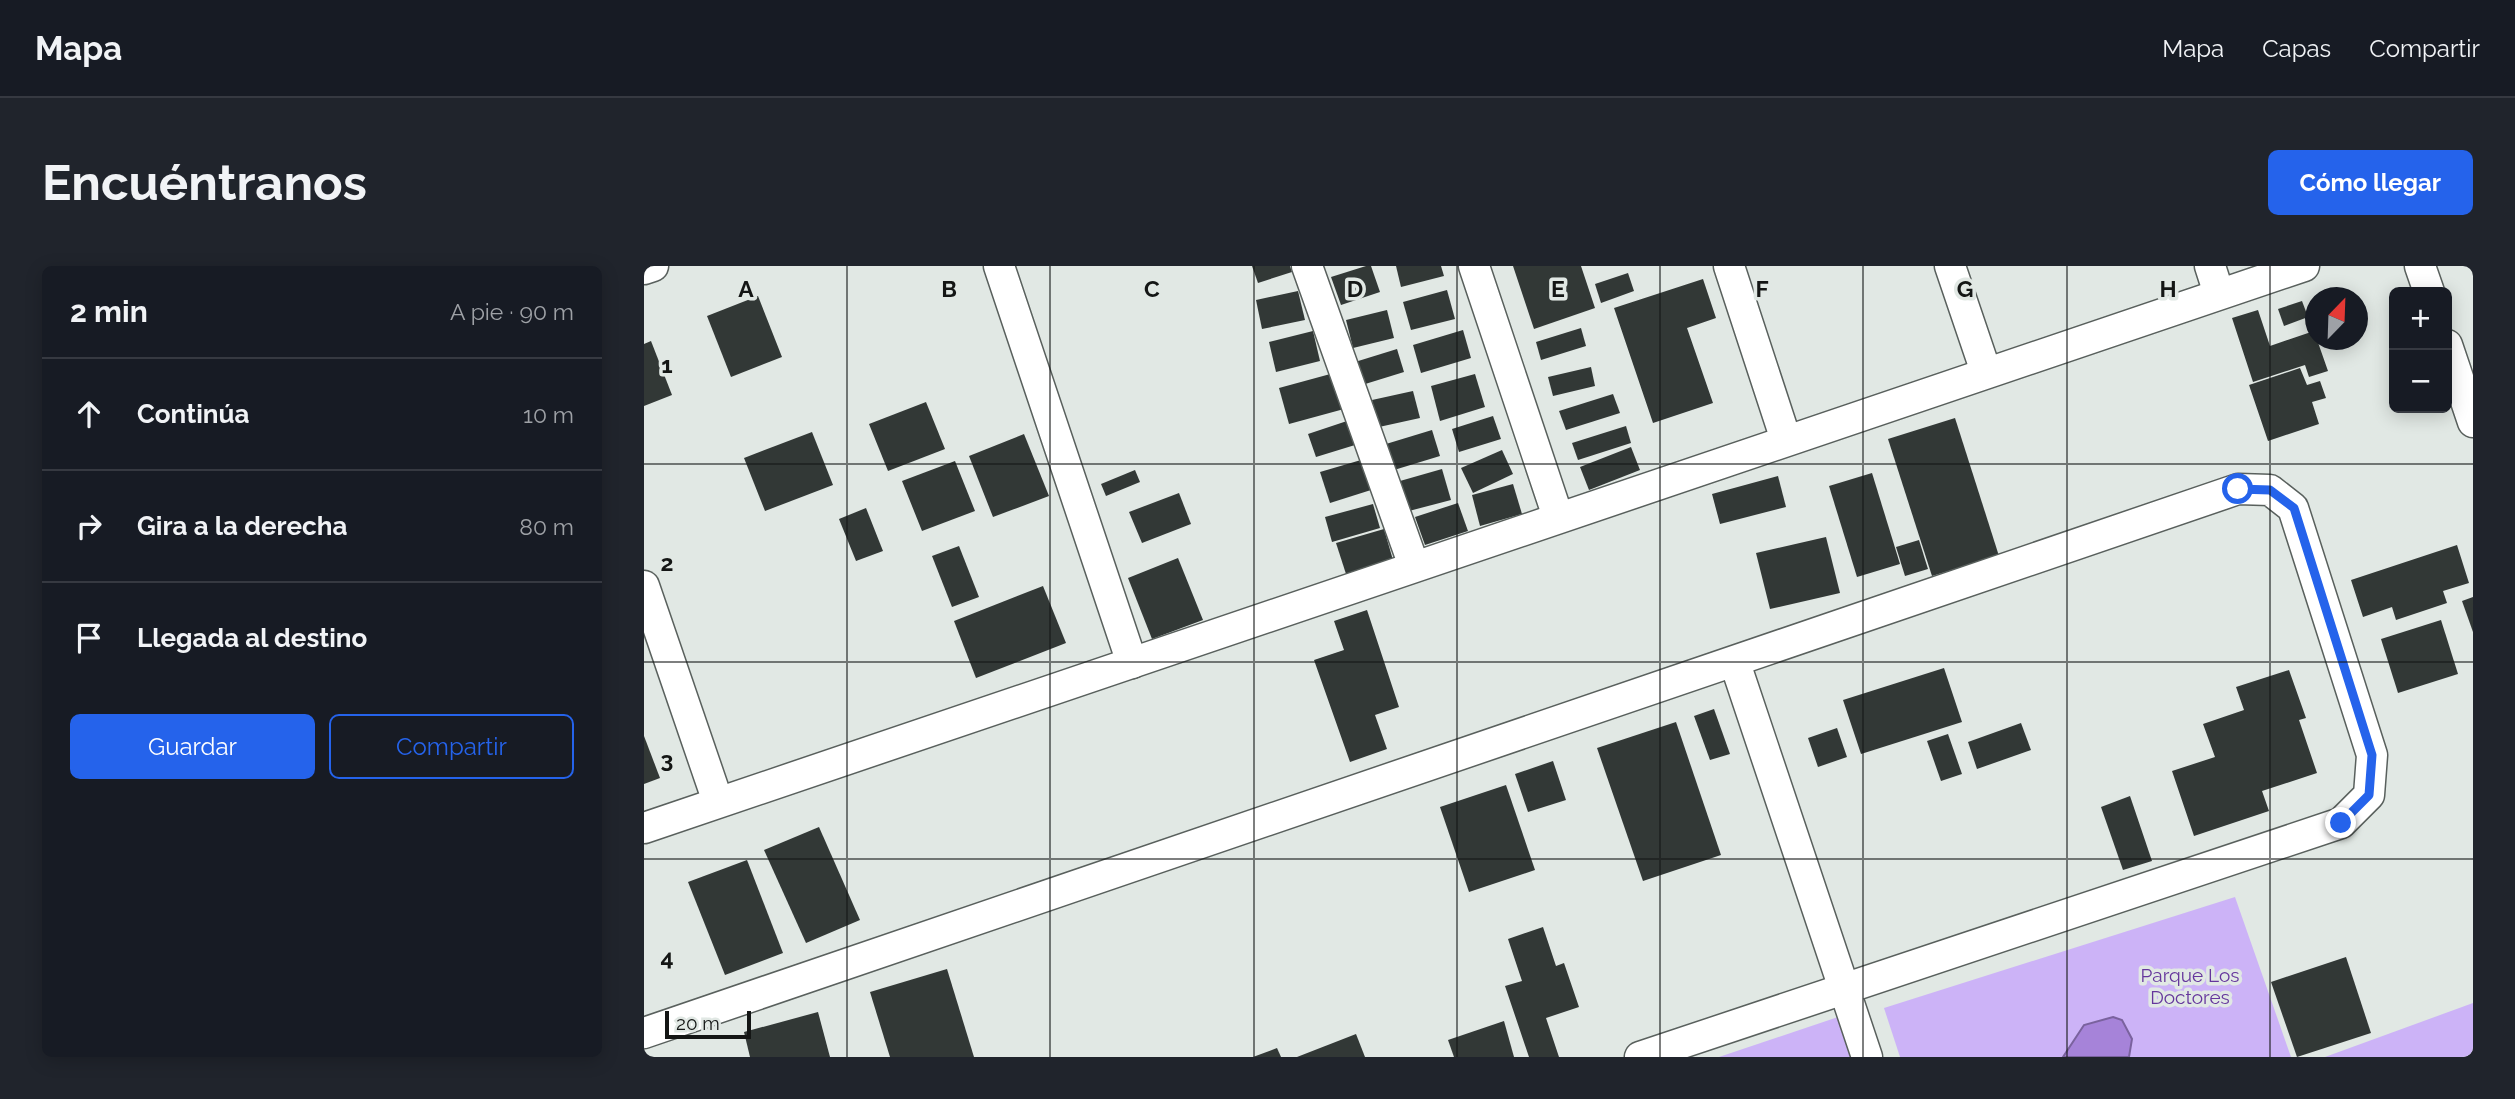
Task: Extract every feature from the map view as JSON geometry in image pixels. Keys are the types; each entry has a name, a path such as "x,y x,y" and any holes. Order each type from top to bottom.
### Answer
{"street":[{"path":"644,269 653,266"},
{"path":"999,266 1132,663"},
{"path":"1307,266 1414,566"},
{"path":"1474,266 1558,517"},
{"path":"1729,266 1786,440"},
{"path":"1950,266 1986,372"},
{"path":"2210,266 2220,295"},
{"path":"644,828 2304,266"},
{"path":"2420,266 2427,287"},
{"path":"2449,350 2473,422"},
{"path":"644,1033 1735,663 2238,489 2270,490 2294,508 2372,755 2369,795 2341,823 1640,1057"},
{"path":"644,586 718,802"},
{"path":"1735,663 1867,1057"}],"green space":[{"name":"Parque Los Doctores","path":"2235,897 2291,1057 1900,1057 1884,1008"},
{"path":"2473,1003 2473,1057 2325,1057"},
{"path":"1844,1015 1858,1057 1719,1057"}],"shaded area":[{"path":"2113,1017 2122,1020 2132,1039 2129,1057 2063,1057 2084,1025"}],"building":[{"path":"1252,266 1290,266 1292,272 1258,283"},
{"path":"1371,266 1380,292 1341,305 1331,277"},
{"path":"1396,266 1441,266 1444,276 1401,287"},
{"path":"1513,266 1581,266 1595,308 1534,329"},
{"path":"1628,273 1634,291 1601,303 1595,284"},
{"path":"1703,279 1716,318 1687,328 1713,403 1653,423 1614,308"},
{"path":"1447,290 1455,319 1411,330 1403,302"},
{"path":"1298,291 1305,320 1262,329 1256,300"},
{"path":"758,296 782,357 731,377 707,316"},
{"path":"2302,301 2305,318 2284,326 2278,309"},
{"path":"1387,310 1394,338 1353,348 1346,320"},
{"path":"2258,310 2270,346 2305,334 2305,350 2321,350 2328,371 2309,377 2305,365 2253,382 2232,318"},
{"path":"1581,328 1586,346 1541,360 1536,342"},
{"path":"1463,330 1471,358 1421,373 1413,345"},
{"path":"1313,331 1320,361 1276,372 1269,342"},
{"path":"651,341 672,395 644,406 644,344"},
{"path":"1397,349 1404,372 1362,385 1355,362"},
{"path":"1591,367 1595,386 1553,396 1548,377"},
{"path":"2300,368 2307,385 2320,381 2326,398 2312,402 2319,424 2268,441 2249,385"},
{"path":"1334,373 1344,409 1289,424 1279,388"},
{"path":"1475,374 1485,407 1440,421 1431,386"},
{"path":"1413,391 1420,418 1379,427 1372,400"},
{"path":"1613,394 1620,413 1566,430 1559,411"},
{"path":"926,402 945,449 888,471 869,424"},
{"path":"1493,416 1501,439 1459,452 1452,429"},
{"path":"1955,418 1999,556 1932,576 1888,439"},
{"path":"1347,421 1355,445 1316,457 1308,434"},
{"path":"1626,426 1631,443 1578,460 1572,443"},
{"path":"1432,430 1440,456 1394,470 1386,444"},
{"path":"812,432 833,485 765,511 744,458"},
{"path":"1024,434 1049,496 993,517 969,456"},
{"path":"1631,447 1640,470 1589,490 1580,467"},
{"path":"1502,450 1513,474 1473,493 1461,468"},
{"path":"1361,460 1371,490 1330,503 1320,472"},
{"path":"955,461 975,511 922,531 902,481"},
{"path":"1442,469 1451,500 1409,511 1400,481"},
{"path":"1135,470 1140,482 1106,496 1101,484"},
{"path":"1872,473 1900,564 1857,577 1829,486"},
{"path":"1778,476 1786,507 1720,524 1712,494"},
{"path":"1513,484 1522,514 1480,526 1472,495"},
{"path":"1179,493 1191,524 1142,543 1129,512"},
{"path":"1458,503 1468,531 1425,545 1415,517"},
{"path":"1373,504 1380,528 1332,542 1325,517"},
{"path":"866,508 883,551 856,561 839,519"},
{"path":"1384,529 1393,560 1346,574 1336,543"},
{"path":"1826,537 1840,593 1770,609 1756,553"},
{"path":"1919,540 1928,569 1905,576 1896,547"},
{"path":"2457,545 2469,583 2443,591 2447,603 2396,620 2392,607 2363,617 2351,580"},
{"path":"959,546 979,597 952,607 932,556"},
{"path":"1178,558 1203,620 1152,639 1128,578"},
{"path":"1043,586 1066,643 976,678 954,621"},
{"path":"2473,597 2473,632 2462,601"},
{"path":"1367,610 1399,707 1375,715 1387,749 1350,762 1314,660 1344,650 1334,621"},
{"path":"2441,620 2458,674 2398,693 2381,639"},
{"path":"1944,668 1962,722 1861,754 1843,700"},
{"path":"2289,670 2306,718 2299,720 2317,773 2262,791 2269,811 2194,836 2172,771 2215,757 2203,724 2244,710 2236,687"},
{"path":"1714,709 1730,754 1710,760 1694,716"},
{"path":"1676,722 1721,855 1643,881 1597,748"},
{"path":"2021,723 2031,750 1977,769 1968,742"},
{"path":"1837,728 1847,757 1818,767 1808,738"},
{"path":"1948,734 1962,774 1941,781 1927,741"},
{"path":"644,736 660,778 644,784"},
{"path":"1553,761 1566,800 1528,812 1515,774"},
{"path":"1506,785 1535,870 1469,892 1440,807"},
{"path":"2130,796 2152,861 2123,870 2101,807"},
{"path":"819,827 860,920 806,943 764,850"},
{"path":"747,860 783,953 725,975 688,882"},
{"path":"1543,927 1556,966 1564,963 1579,1007 1546,1018 1559,1057 1529,1057 1505,986 1522,981 1508,939"},
{"path":"2346,957 2371,1033 2297,1057 2271,982"},
{"path":"947,969 974,1057 890,1057 870,992"},
{"path":"818,1012 830,1057 750,1057 744,1032"},
{"path":"1504,1021 1514,1057 1454,1057 1448,1040"},
{"path":"1356,1034 1365,1057 1297,1057"},
{"path":"1277,1048 1281,1057 1253,1057"}],"route":[{"path":"2238,489 2270,490 2294,508 2372,755 2369,795 2341,823"}]}
